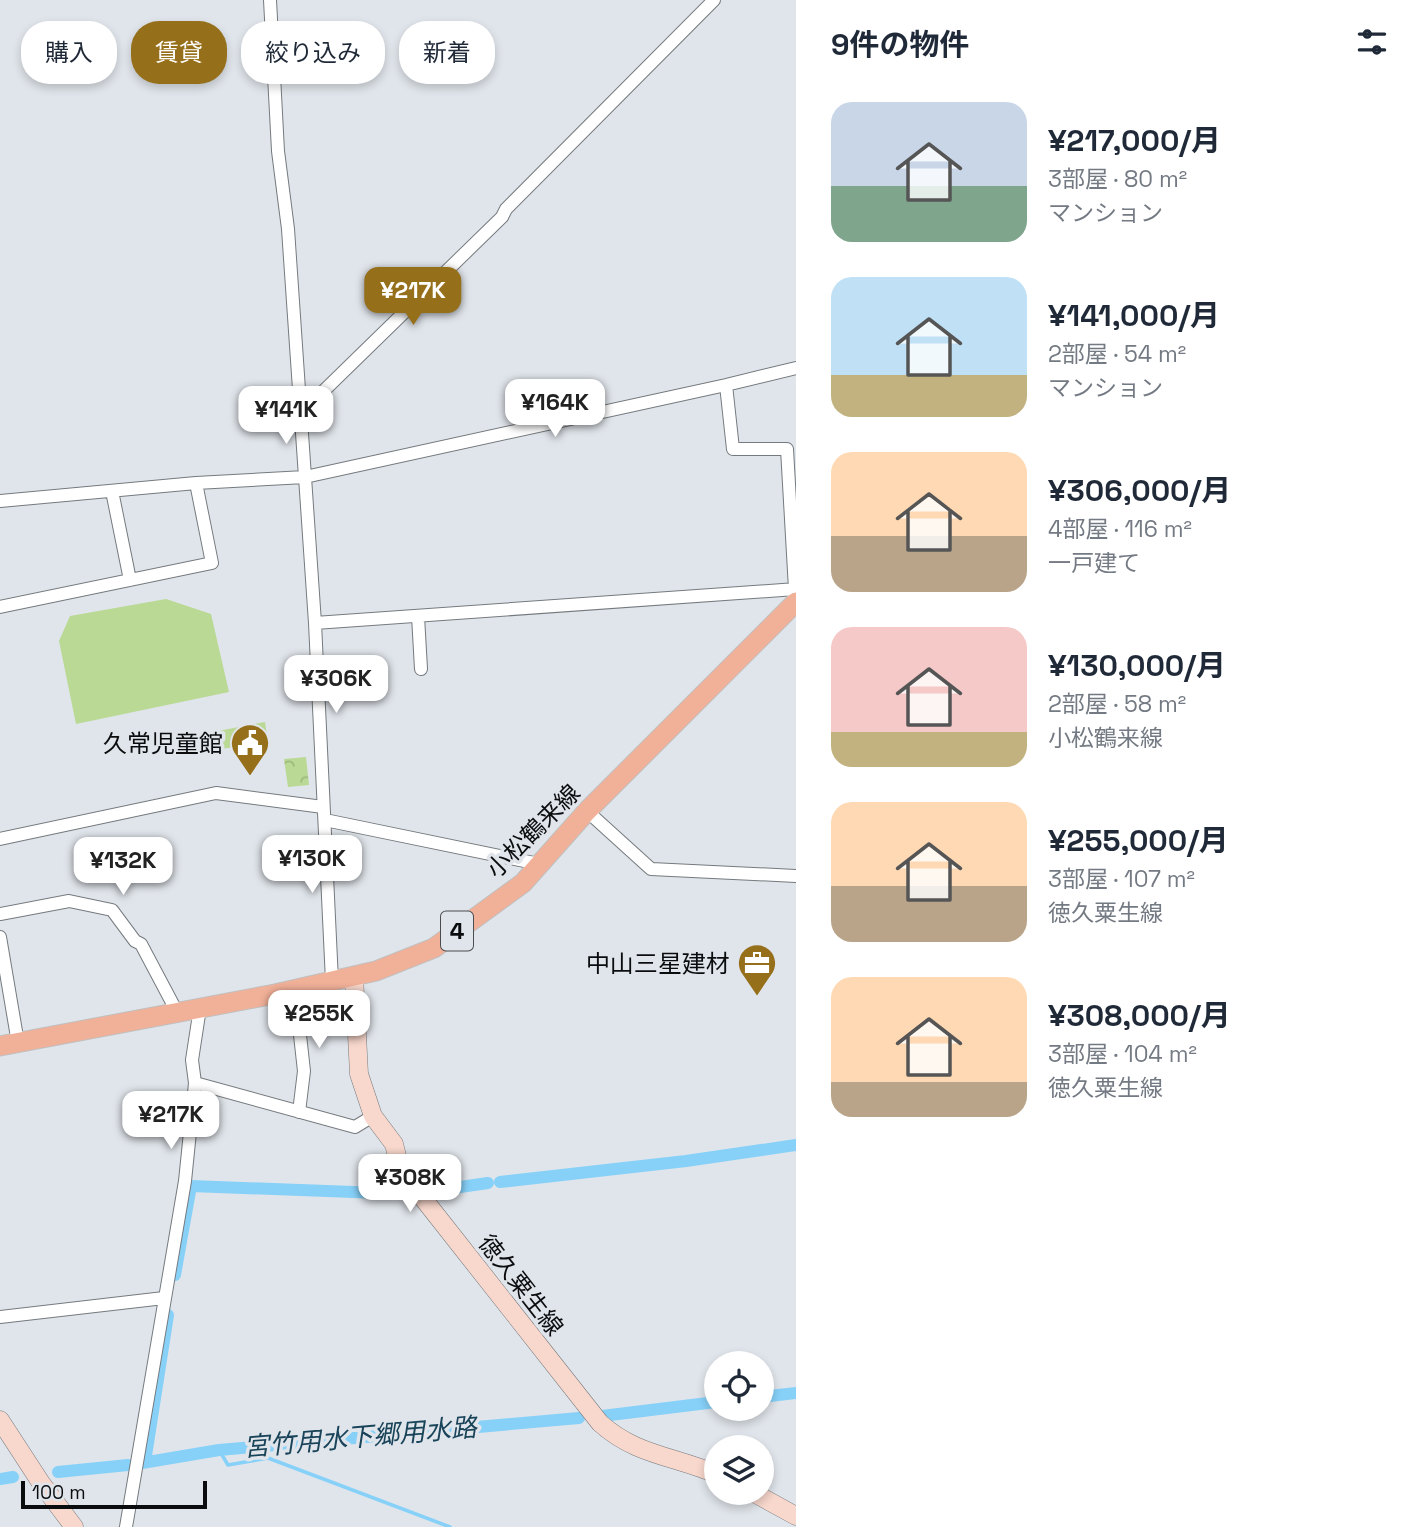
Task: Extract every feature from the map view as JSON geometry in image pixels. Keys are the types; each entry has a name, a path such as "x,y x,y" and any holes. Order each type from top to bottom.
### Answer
{"main road":[{"name":"小松鶴来線","path":"9,1044 295,990 376,971 434,948 523,883 587,811 796,602"},
{"name":"徳久粟生線","path":"354,976 359,1074 373,1116 394,1144 403,1180 422,1197 583,1405 600,1423 614,1436 647,1452 704,1470"},
{"path":"0,1420 41,1483 74,1527"},
{"path":"774,1504 796,1516"}],"street":[{"path":"270,0 278,151 288,229 316,623 332,981"},
{"path":"301,413 502,218 506,209 714,0"},
{"path":"0,501 196,483 305,477 796,368"},
{"path":"316,623 796,589 787,449 733,449 726,385"},
{"path":"0,607 212,563 196,483"},
{"path":"112,491 130,580"},
{"path":"418,615 421,669"},
{"path":"0,839 216,793 324,813 539,864"},
{"path":"587,811 650,869 796,876"},
{"path":"0,914 69,901 112,910 135,941 141,944 177,1012"},
{"path":"0,937 9,1044"},
{"path":"295,990 304,1071 299,1112"},
{"path":"126,1527 185,1181 195,1083 192,1059 200,1008"},
{"path":"195,1083 355,1127 373,1116"},
{"path":"0,1317 164,1298"}],"green space":[{"path":"166,599 211,614 229,692 76,724 59,641 70,616"},
{"path":"265,722 268,742 221,749 218,731"},
{"path":"306,757 309,785 288,787 284,759"}],"waterway":[{"path":"500,1182 686,1161 796,1145"},
{"path":"432,1191 488,1183"},
{"path":"175,1275 191,1186 406,1194"},
{"path":"145,1462 168,1315"},
{"name":"宮竹用水下郷用水路","path":"774,1396 796,1393"},
{"name":"宮竹用水下郷用水路","path":"602,1416 704,1403"},
{"name":"宮竹用水下郷用水路","path":"142,1463 219,1450 579,1418"},
{"path":"219,1450 228,1465 268,1458 450,1527"},
{"name":"宮竹用水下郷用水路","path":"58,1472 128,1465"},
{"name":"宮竹用水下郷用水路","path":"0,1479 13,1477"}],"place":[{"name":"久常児童館","path":"250,777"},
{"name":"中山三星建材","path":"757,997"}]}
